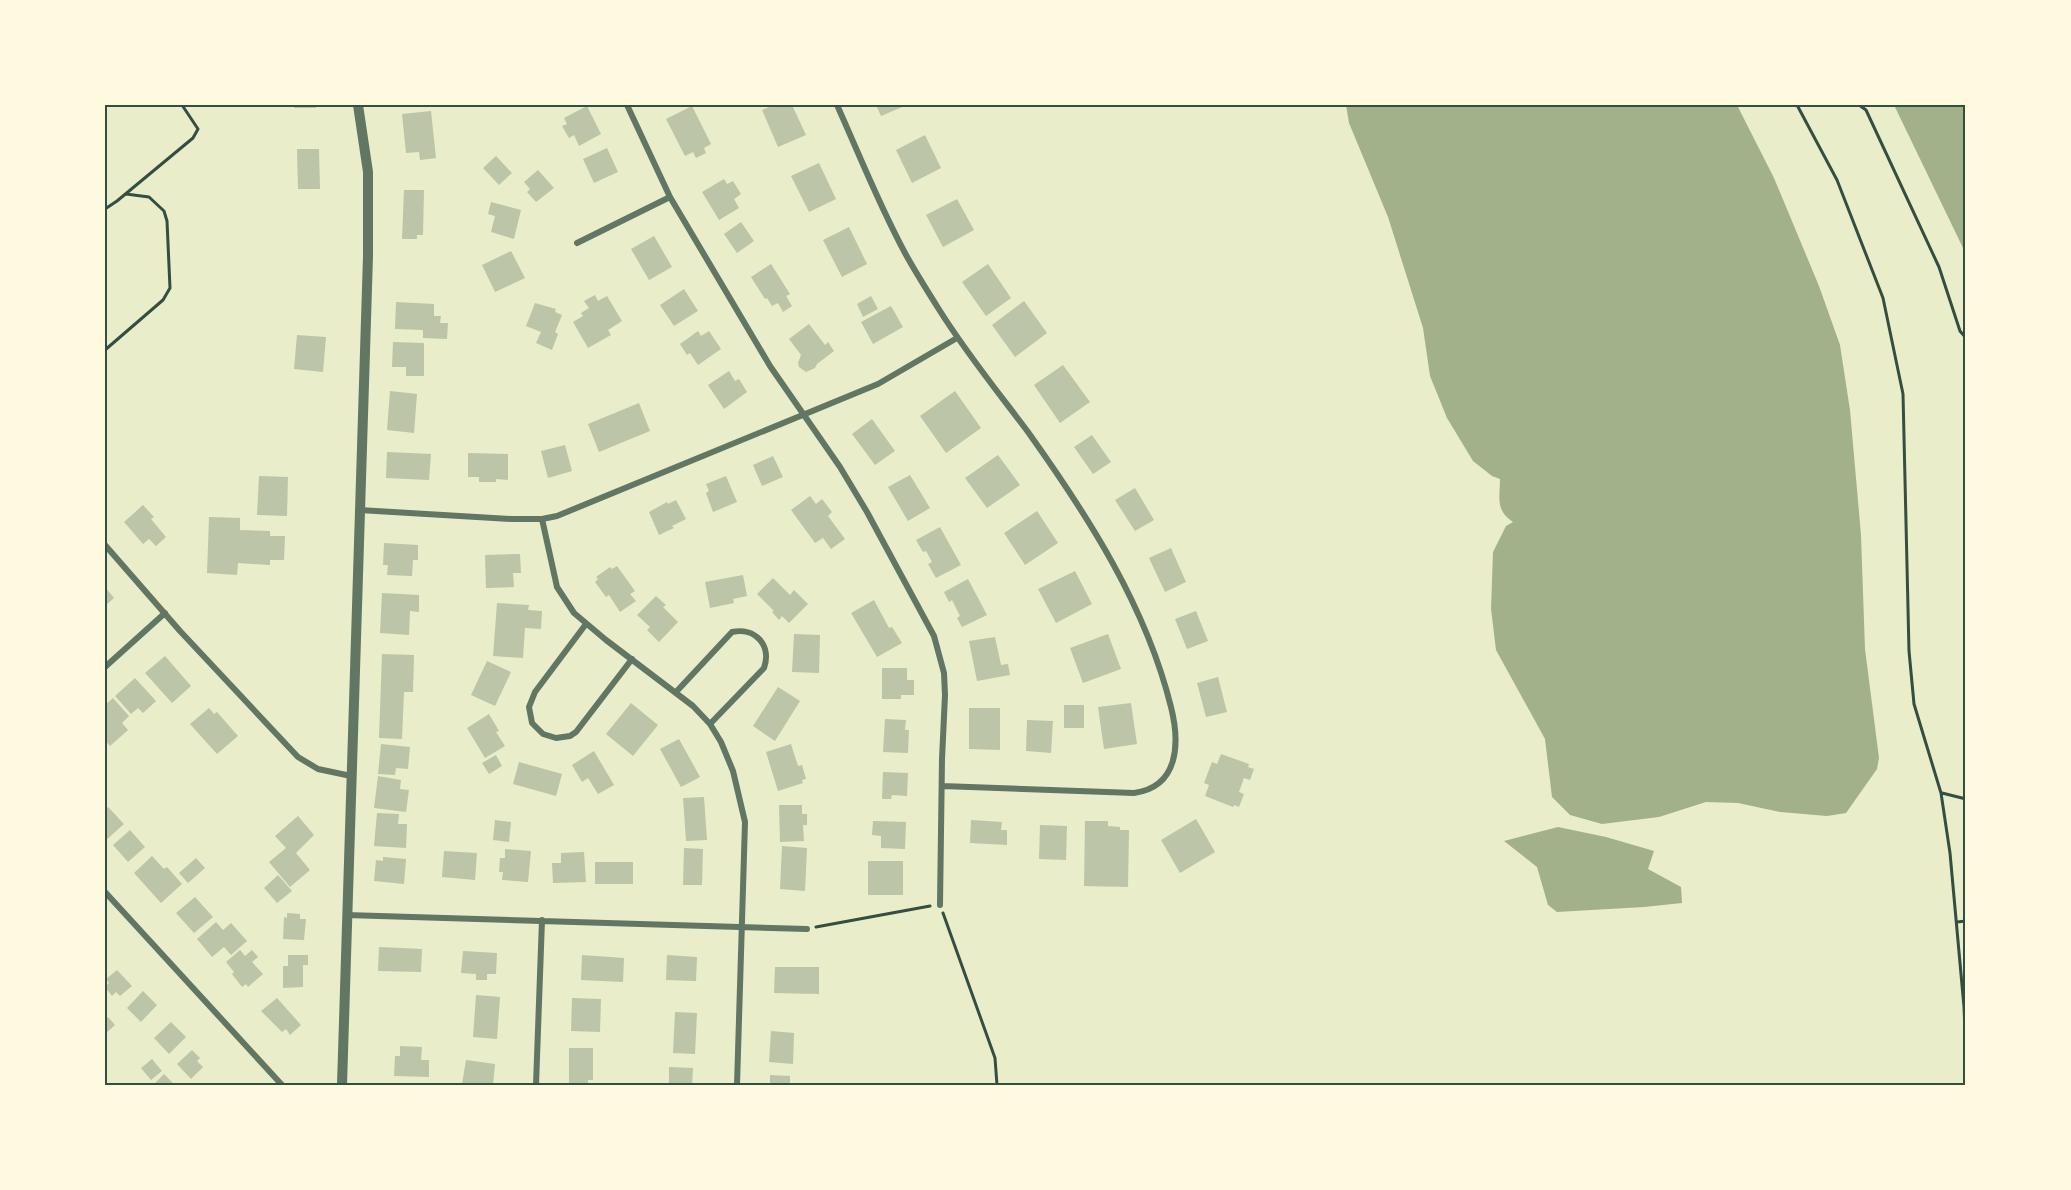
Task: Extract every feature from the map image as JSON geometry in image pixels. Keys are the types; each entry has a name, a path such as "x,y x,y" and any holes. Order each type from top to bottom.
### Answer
{"street":[{"path":"342,1085 369,199 368,172 358,105"},
{"path":"627,105 670,197 754,340 840,467 934,636 944,673 945,695 940,905"},
{"path":"837,105 905,253 957,338 1065,486 1117,571 1149,635 1162,671 1175,722 1177,744 1169,771 1158,784 1147,791 1134,793 942,786"},
{"path":"577,243 670,197"},
{"path":"359,510 542,519 573,510 894,376 957,338"},
{"path":"542,519 557,587 574,614 676,692 710,724 721,742 733,771 745,822 737,1085"},
{"path":"105,546 298,757 318,769 351,776"},
{"path":"105,667 165,613"},
{"path":"586,624 531,699 529,715 532,723 543,734 556,738 570,736 576,732 632,659"},
{"path":"676,692 732,632 740,630 756,635 765,646 764,668 710,724"},
{"path":"105,892 282,1085"},
{"path":"346,915 807,929"},
{"path":"536,1085 542,920"}],"path":[{"path":"105,209 193,138 198,129 182,105"},
{"path":"1797,105 1837,180 1883,298 1903,394 1909,651 1914,704 1941,793 1950,854 1964,1007 1966,1055"},
{"path":"1859,105 1866,110 1930,246 1960,331 1966,338"},
{"path":"105,350 162,300 170,288 167,221 164,211 149,197 126,194"},
{"path":"1941,793 1966,799"},
{"path":"807,929 940,905 996,1058 997,1085"},
{"path":"1956,922 1966,921"}],"shaded area":[{"path":"1346,105 1737,105 1774,178 1819,286 1840,345 1850,410 1861,535 1865,649 1879,758 1877,769 1846,813 1827,816 1780,812 1738,803 1706,802 1659,817 1602,824 1570,815 1552,797 1545,739 1496,650 1491,609 1493,552 1506,526 1513,522 1501,508 1500,479 1492,476 1473,461 1447,418 1430,376 1423,328 1388,217 1349,123"},
{"path":"1894,105 1966,105 1966,254 1963,248"},
{"path":"1558,827 1606,837 1654,851 1648,869 1681,887 1682,903 1557,912 1548,905 1537,867 1504,841"}],"building":[{"path":"294,105 316,105 316,108 294,108"},
{"path":"774,105 792,105 806,135 778,147 762,110"},
{"path":"876,105 907,105 881,116"},
{"path":"587,106 601,134 579,146 574,135 569,138 562,126 567,124 564,118"},
{"path":"692,106 711,144 704,148 706,153 696,158 693,152 685,156 666,119"},
{"path":"431,111 436,158 420,160 419,152 406,153 402,114"},
{"path":"925,135 941,168 912,183 896,150"},
{"path":"607,148 618,172 594,183 583,159"},
{"path":"297,149 319,149 320,189 298,189"},
{"path":"496,156 512,173 499,185 483,168"},
{"path":"819,163 836,199 809,212 791,176"},
{"path":"538,170 554,188 536,202 527,192 530,189 524,182"},
{"path":"724,179 727,184 733,181 741,194 734,199 739,208 719,220 702,192"},
{"path":"404,190 424,190 423,235 417,235 417,239 402,239"},
{"path":"957,199 974,230 943,247 926,215"},
{"path":"491,202 521,210 514,239 491,232 495,216 488,214"},
{"path":"741,222 754,241 737,253 724,234"},
{"path":"849,227 867,264 842,277 823,240"},
{"path":"654,236 672,267 649,280 631,249"},
{"path":"511,251 525,278 495,292 482,265"},
{"path":"771,264 790,294 786,296 792,306 783,312 778,303 772,306 767,298 765,299 751,277"},
{"path":"988,264 1011,298 986,316 962,282"},
{"path":"684,289 698,311 674,326 660,305"},
{"path":"595,295 598,301 607,296 622,321 608,330 611,335 588,348 573,322 583,316 581,313 589,308 584,301"},
{"path":"871,296 878,309 863,317 857,304"},
{"path":"1024,301 1047,333 1015,357 992,325"},
{"path":"396,302 434,304 434,316 441,316 440,323 448,323 447,339 423,338 423,330 395,329"},
{"path":"535,303 556,309 555,312 562,315 555,332 558,334 552,350 536,343 541,332 526,326"},
{"path":"891,306 903,327 873,344 861,322"},
{"path":"809,324 825,345 828,342 834,351 815,368 806,372 799,367 801,355 789,339"},
{"path":"698,331 701,336 709,331 721,349 698,365 690,353 687,355 680,344"},
{"path":"297,335 326,337 323,372 294,369"},
{"path":"393,342 424,343 424,376 406,376 406,367 392,367"},
{"path":"1063,365 1090,402 1060,423 1034,385"},
{"path":"729,371 735,381 739,379 747,392 724,409 708,385"},
{"path":"390,391 417,394 414,433 387,430"},
{"path":"955,391 981,428 946,453 920,416"},
{"path":"639,403 650,431 599,452 588,424"},
{"path":"872,419 895,451 875,465 852,434"},
{"path":"1092,435 1111,462 1093,474 1074,447"},
{"path":"565,445 572,471 548,478 541,451"},
{"path":"387,452 431,454 429,480 386,478"},
{"path":"468,453 508,454 508,480 496,479 496,482 479,482 479,477 468,477"},
{"path":"998,455 1020,485 987,508 965,478"},
{"path":"773,456 783,477 762,486 753,465"},
{"path":"910,475 930,508 908,521 888,487"},
{"path":"259,476 288,477 287,516 257,515"},
{"path":"726,476 737,502 713,512 706,493 709,491 706,484"},
{"path":"1135,488 1154,520 1135,531 1115,500"},
{"path":"810,496 816,504 822,499 832,512 828,516 845,539 831,549 823,538 815,543 791,510"},
{"path":"676,500 686,519 659,535 649,512 667,502 668,504"},
{"path":"143,505 154,517 151,519 166,537 156,546 149,539 143,544 124,522"},
{"path":"1037,511 1058,543 1025,565 1004,533"},
{"path":"209,517 240,518 240,530 270,531 270,536 285,536 284,560 270,560 270,565 238,563 237,575 207,573"},
{"path":"940,527 961,565 936,578 928,564 932,562 916,540"},
{"path":"384,543 418,545 418,560 413,560 412,576 387,575 388,565 383,565"},
{"path":"1171,548 1186,582 1165,592 1149,558"},
{"path":"520,554 521,573 513,573 514,587 486,588 485,555"},
{"path":"617,566 635,591 630,594 636,601 620,612 609,595 606,597 595,582 598,579 596,577 610,567 612,569"},
{"path":"1075,571 1092,604 1056,623 1038,589"},
{"path":"743,575 747,596 733,599 734,603 710,608 705,582"},
{"path":"773,578 790,595 794,590 808,604 789,623 782,616 779,620 772,612 774,611 757,594"},
{"path":"968,579 987,615 962,627 957,618 960,616 952,600 949,602 944,592"},
{"path":"105,587 114,598 105,606"},
{"path":"382,593 419,595 419,612 410,611 409,635 380,633"},
{"path":"656,596 666,605 663,607 678,622 659,642 647,630 650,627 637,615"},
{"path":"874,600 889,628 892,627 902,643 877,657 851,613"},
{"path":"497,603 529,605 528,610 542,611 541,629 525,628 523,658 493,656"},
{"path":"1196,611 1208,641 1187,649 1175,619"},
{"path":"794,634 820,635 819,673 792,672"},
{"path":"1108,634 1121,669 1083,683 1070,648"},
{"path":"995,637 1001,665 1008,664 1010,675 977,681 969,641"},
{"path":"382,654 414,655 413,692 404,692 402,739 379,738"},
{"path":"165,656 191,686 172,703 145,673"},
{"path":"487,661 511,672 495,706 471,695"},
{"path":"882,668 907,668 907,680 914,680 914,695 901,695 901,699 882,699"},
{"path":"1218,677 1227,712 1206,717 1197,683"},
{"path":"135,678 156,701 143,713 138,708 131,714 115,696"},
{"path":"778,687 800,701 775,741 753,726"},
{"path":"113,698 129,716 122,723 128,730 110,746 105,740 105,705"},
{"path":"631,703 658,725 633,756 606,734"},
{"path":"1131,703 1137,744 1104,749 1098,707"},
{"path":"1064,705 1084,705 1084,728 1064,728"},
{"path":"209,708 214,714 217,712 238,736 217,754 190,724"},
{"path":"969,708 1000,708 1000,750 969,749"},
{"path":"489,714 505,746 485,758 467,728"},
{"path":"885,719 906,720 905,730 909,730 908,753 883,752"},
{"path":"1027,720 1053,721 1051,753 1026,751"},
{"path":"679,739 700,777 681,787 660,749"},
{"path":"381,744 410,747 408,769 396,768 395,775 378,774"},
{"path":"791,744 798,766 802,765 806,779 802,780 803,783 778,791 766,752"},
{"path":"594,751 614,785 598,794 588,778 582,782 572,765"},
{"path":"1221,754 1249,764 1248,767 1254,769 1250,780 1244,778 1239,792 1244,794 1239,807 1234,805 1233,807 1205,796 1209,785 1204,783 1212,762 1217,764"},
{"path":"496,755 502,766 489,774 482,763"},
{"path":"519,762 562,774 556,796 513,784"},
{"path":"883,772 908,773 907,796 892,795 891,799 882,799"},
{"path":"378,776 401,780 400,789 409,790 406,812 374,808"},
{"path":"704,797 707,840 686,841 683,798"},
{"path":"779,805 802,805 802,814 807,814 807,825 803,825 804,841 780,842"},
{"path":"108,807 124,824 105,841 105,810"},
{"path":"377,813 399,814 398,824 407,824 406,848 374,846"},
{"path":"298,816 314,835 296,853 310,870 290,887 269,862 286,848 275,836"},
{"path":"1196,819 1215,852 1180,873 1161,840"},
{"path":"495,820 511,822 509,842 493,840"},
{"path":"971,820 1002,822 1001,830 1007,830 1007,845 970,843"},
{"path":"873,821 906,822 905,849 881,848 881,836 872,835"},
{"path":"1085,821 1108,821 1108,826 1129,830 1128,887 1084,886"},
{"path":"1040,825 1067,826 1066,860 1039,859"},
{"path":"130,830 145,847 128,862 113,845"},
{"path":"782,846 807,848 805,891 780,889"},
{"path":"684,848 703,849 702,885 683,885"},
{"path":"505,849 531,851 528,882 502,880 503,872 499,872 500,858 505,858"},
{"path":"444,851 477,853 475,880 442,877"},
{"path":"584,852 586,882 553,883 552,863 561,863 561,853"},
{"path":"152,856 164,869 167,867 182,884 161,903 134,873"},
{"path":"383,857 406,859 404,884 374,881 376,860 383,861"},
{"path":"196,858 205,868 188,883 179,873"},
{"path":"868,861 903,861 903,895 868,895"},
{"path":"595,862 633,862 633,884 595,884"},
{"path":"278,875 292,891 277,903 264,888"},
{"path":"195,897 213,917 194,933 176,913"},
{"path":"287,913 300,914 300,919 306,919 304,940 283,939 284,917 287,918"},
{"path":"216,922 223,930 231,923 247,941 231,955 224,947 212,957 197,939"},
{"path":"379,947 422,949 421,972 378,971"},
{"path":"240,950 245,956 252,950 258,957 252,962 263,974 248,987 246,984 242,987 226,962"},
{"path":"463,951 497,953 496,974 487,974 487,980 476,980 476,974 461,973"},
{"path":"288,955 308,955 308,965 303,965 303,987 283,988 283,966 288,966"},
{"path":"582,955 624,958 623,982 581,980"},
{"path":"667,955 697,957 696,981 666,980"},
{"path":"775,967 819,967 819,994 774,993"},
{"path":"117,970 132,986 120,996 116,992 112,996 105,987 109,983 106,979"},
{"path":"143,991 157,1005 141,1022 127,1008"},
{"path":"476,995 500,997 497,1039 473,1037"},
{"path":"277,998 301,1025 290,1035 286,1029 282,1032 261,1011"},
{"path":"572,998 601,999 600,1032 571,1031"},
{"path":"675,1012 697,1013 695,1054 673,1053"},
{"path":"108,1017 115,1025 105,1034 105,1020"},
{"path":"171,1022 186,1037 169,1054 154,1038"},
{"path":"771,1031 794,1033 793,1064 769,1062"},
{"path":"400,1046 422,1047 421,1060 429,1060 429,1077 394,1076 395,1056 400,1056"},
{"path":"569,1048 593,1048 593,1080 588,1080 588,1085 569,1085"},
{"path":"192,1050 200,1058 197,1061 203,1067 191,1079 177,1064"},
{"path":"152,1059 162,1071 151,1080 141,1068"},
{"path":"466,1060 495,1064 493,1085 462,1084"},
{"path":"669,1067 693,1068 692,1085 669,1085"},
{"path":"164,1074 173,1083 157,1085 155,1083"},
{"path":"770,1075 790,1076 790,1085 770,1085"}]}
